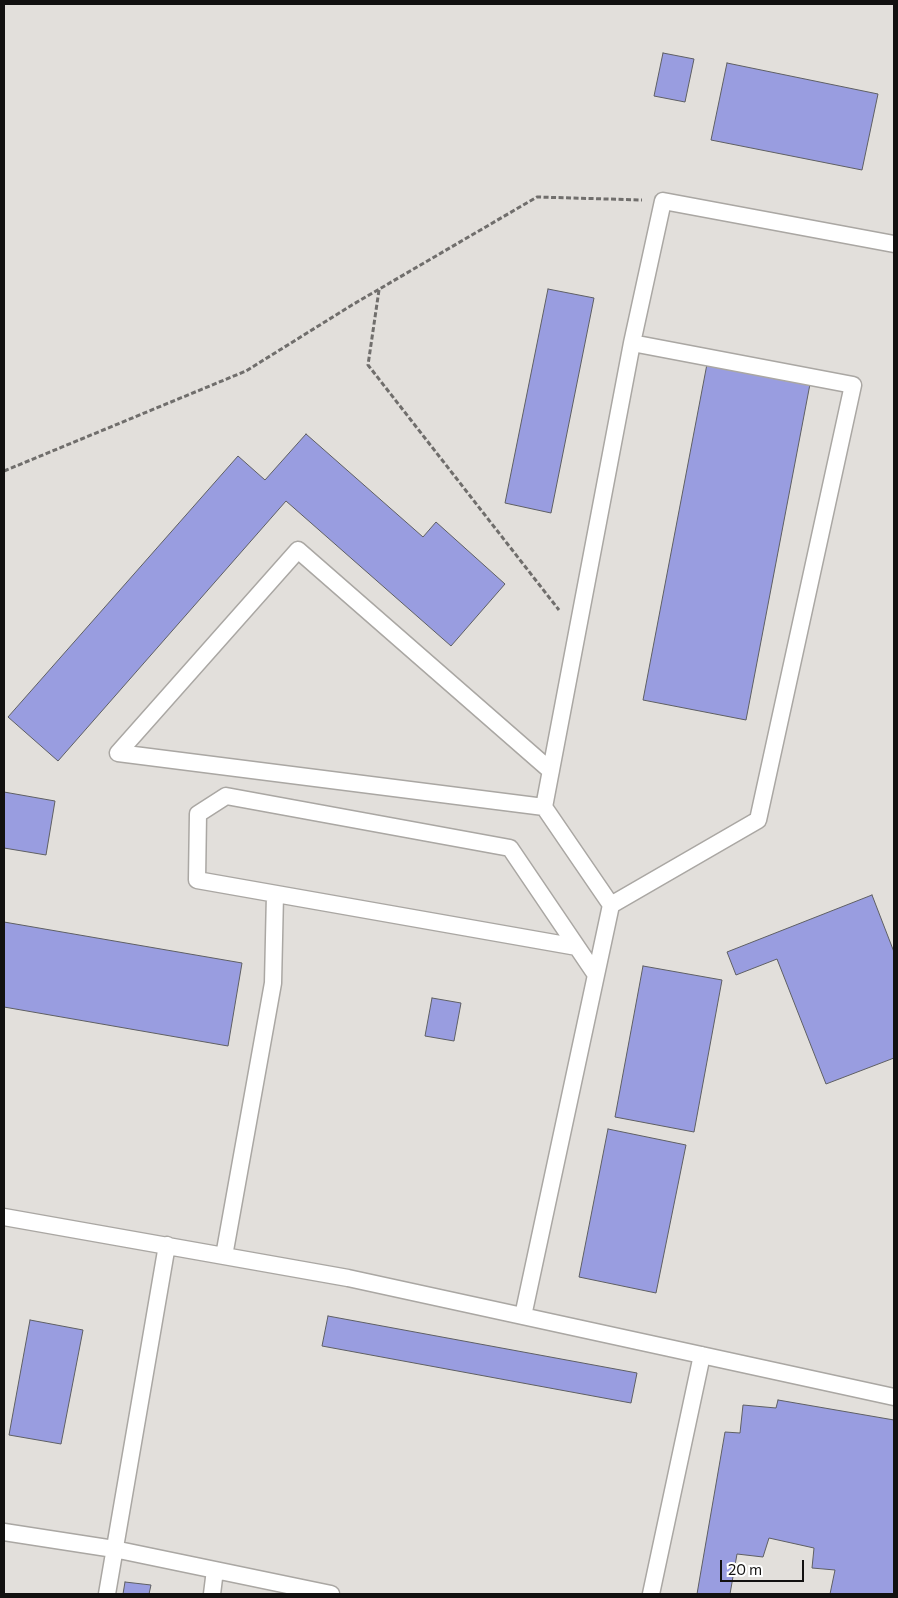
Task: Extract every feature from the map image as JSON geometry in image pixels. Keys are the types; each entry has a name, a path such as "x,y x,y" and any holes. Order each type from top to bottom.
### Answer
{"lane":[{"path":"523,1316 611,905 544,807 632,343 662,201 894,244"},
{"path":"611,905 758,820 853,385 632,343"},
{"path":"544,807 118,753 298,550 551,771"},
{"path":"576,947 196,880 198,814 226,796 510,848 596,975"},
{"path":"224,1256 273,983 275,894"},
{"path":"4,1217 348,1278 894,1397"},
{"path":"107,1594 167,1246"},
{"path":"651,1594 702,1355"},
{"path":"4,1532 114,1549 331,1594"},
{"path":"212,1594 216,1570"}],"path":[{"path":"4,471 246,371 537,196 662,201"},
{"path":"379,290 368,365 577,634"}],"building":[{"path":"663,53 694,59 685,102 654,96"},
{"path":"727,63 878,94 862,170 711,140"},
{"path":"548,289 594,298 551,513 505,503"},
{"path":"707,364 810,384 746,720 643,700"},
{"path":"306,434 423,537 436,522 505,584 451,646 286,501 58,761 8,717 238,456 265,480"},
{"path":"4,792 55,801 46,855 4,848"},
{"path":"872,895 894,952 894,1058 826,1084 777,959 736,975 727,952"},
{"path":"4,922 242,963 228,1046 4,1007"},
{"path":"643,966 722,980 694,1132 615,1117"},
{"path":"432,998 461,1003 454,1041 425,1036"},
{"path":"608,1129 686,1145 656,1293 579,1277"},
{"path":"328,1316 637,1373 631,1403 322,1346"},
{"path":"30,1320 83,1330 61,1444 9,1435"},
{"path":"778,1400 894,1420 894,1594 830,1594 835,1570 812,1568 814,1548 769,1538 763,1557 737,1554 730,1594 697,1594 725,1432 740,1433 743,1405 776,1408"},
{"path":"125,1582 151,1585 149,1594 123,1594"}]}
